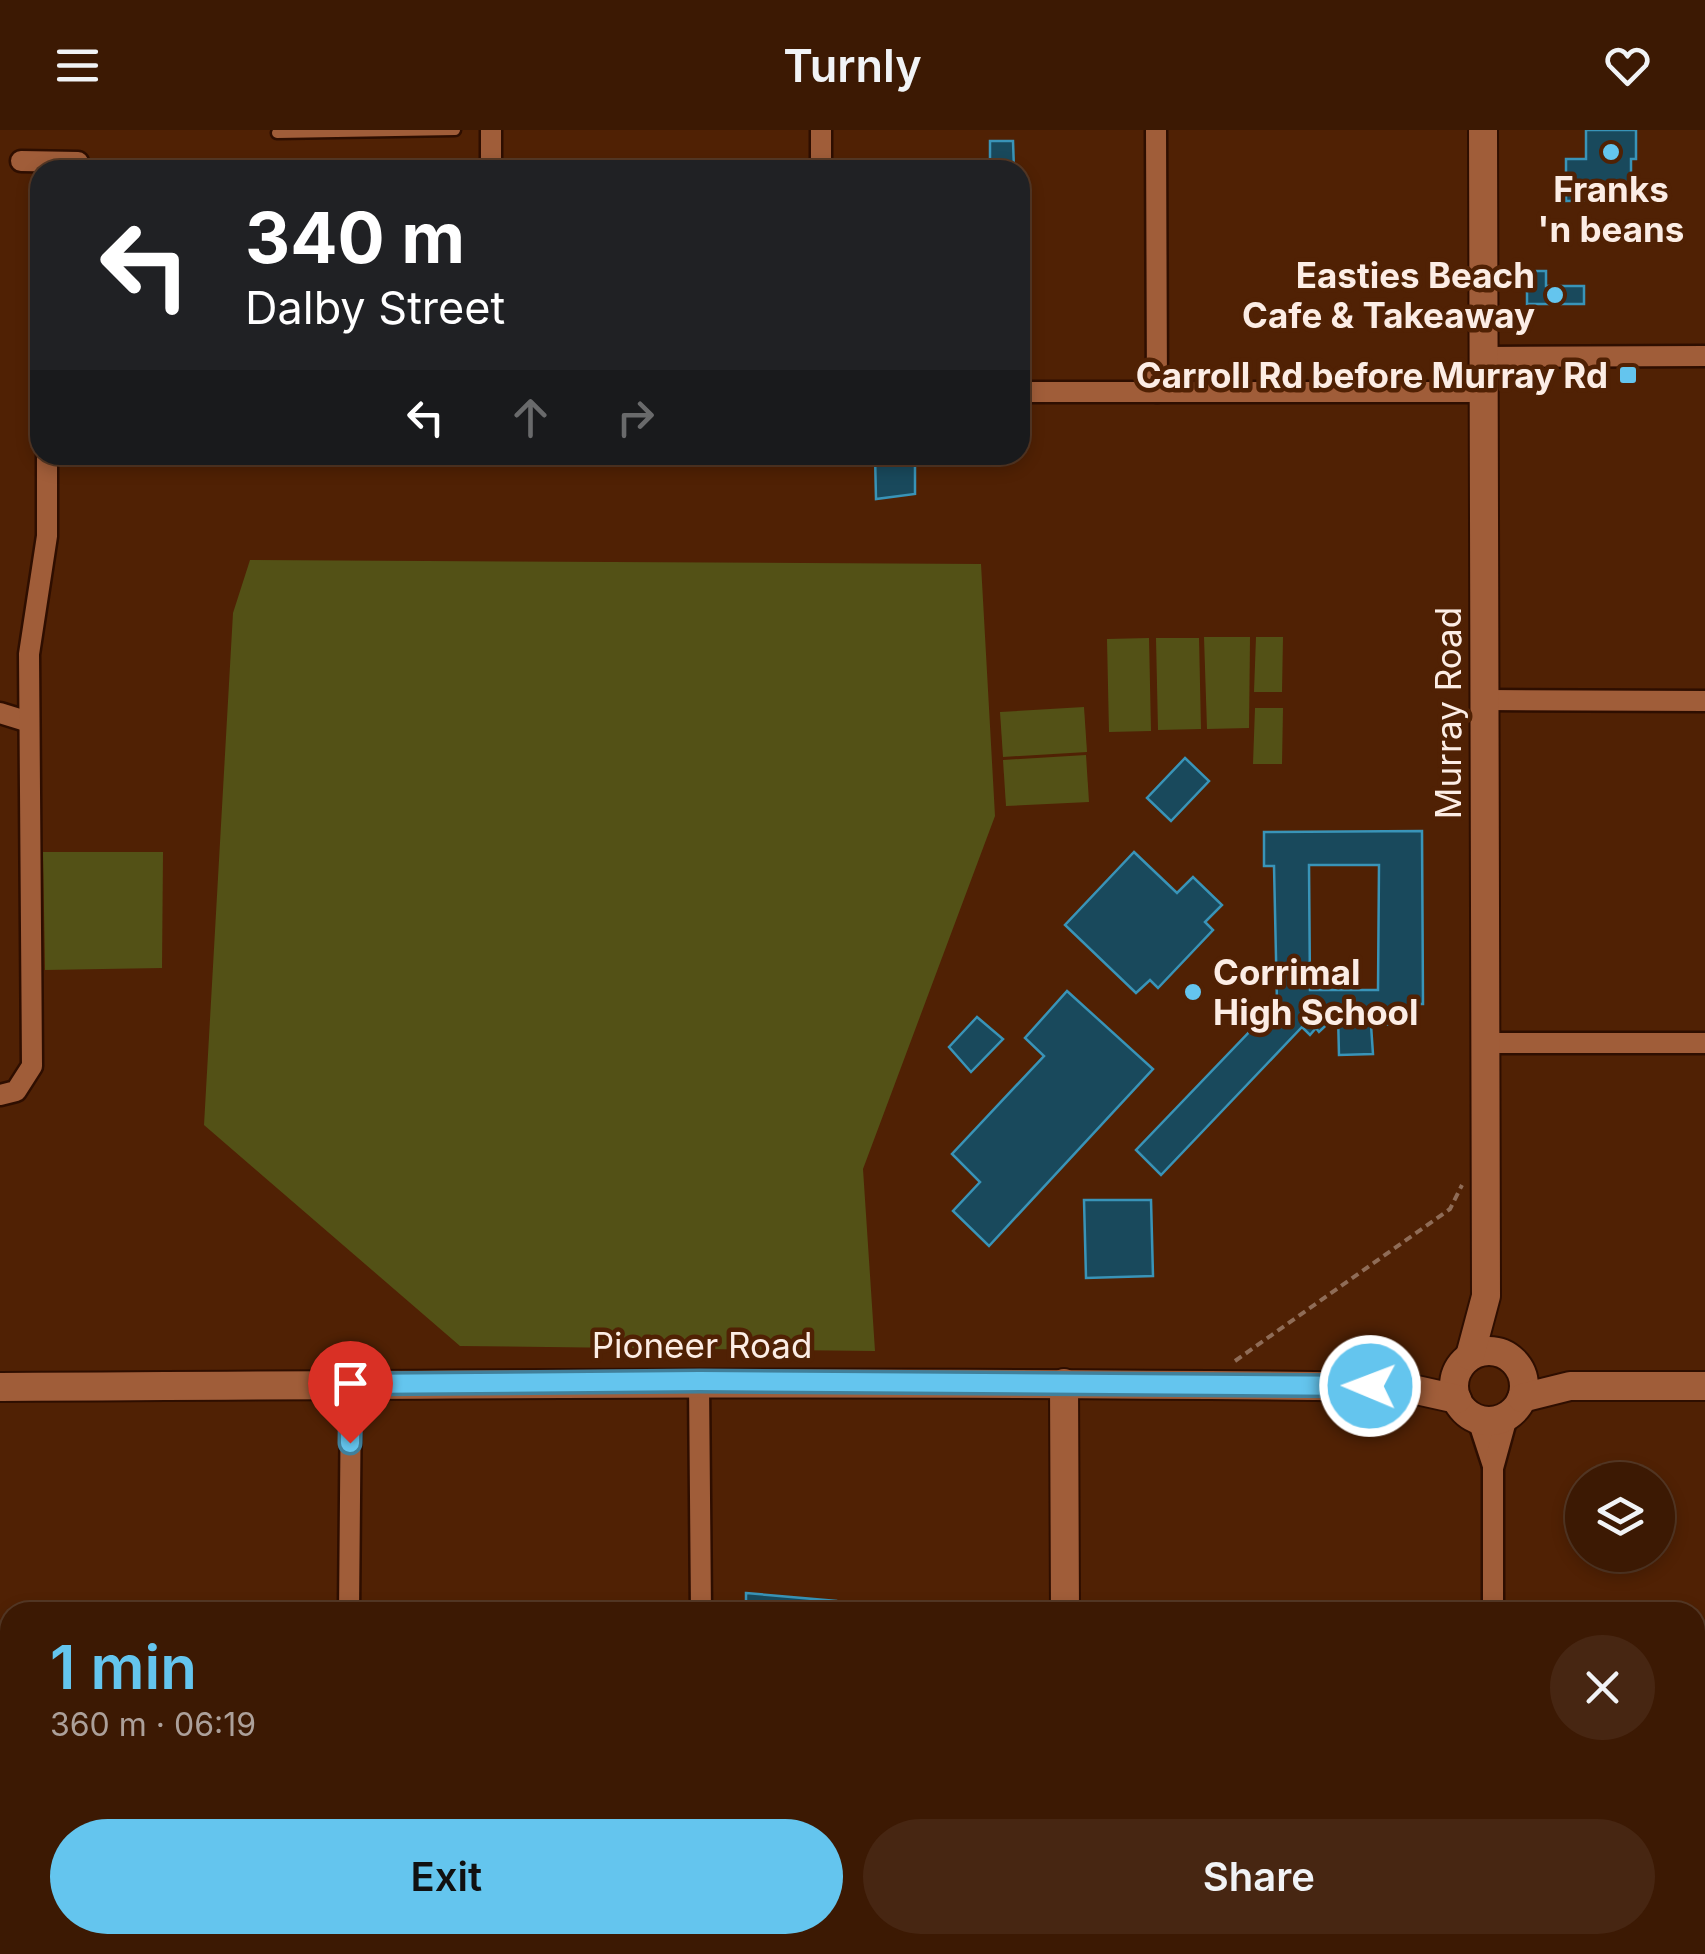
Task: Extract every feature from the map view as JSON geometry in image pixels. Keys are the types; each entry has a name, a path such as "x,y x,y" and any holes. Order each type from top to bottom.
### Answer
{"main road":[{"name":"Murray Road","path":"1464,1363 1486,1296 1483,130"},
{"name":"Murray Road","path":"1486,1296 1511,1362"},
{"path":"1570,1386 1484,1351 1464,1363 1454,1384 1465,1411 1478,1420 1492,1421 1570,1386 1705,1386"},
{"path":"1511,1362 1524,1382 1515,1408"},
{"name":"Pioneer Road","path":"1403,1387 1464,1363"},
{"name":"Pioneer Road","path":"0,1387 700,1381 1202,1384 1403,1387 1457,1399"},
{"path":"1064,1383 1065,1602"}],"street":[{"path":"490,130 491,160"},
{"path":"821,130 821,160"},
{"path":"1156,130 1157,392"},
{"path":"20,160 30,162"},
{"path":"1484,356 1705,356"},
{"path":"1030,392 1484,392"},
{"path":"0,1095 16,1091 32,1066 29,654 47,536 47,465"},
{"path":"1485,700 1705,701"},
{"path":"0,713 29,722"},
{"path":"1486,1043 1705,1043"},
{"path":"700,1381 701,1602"},
{"path":"349,1602 351,1384"},
{"path":"1493,1468 1515,1408"},
{"path":"1478,1420 1493,1468 1494,1602"}],"lane":[{"path":"277,132 455,130"}],"path":[{"path":"1202,1384 1450,1209 1467,1176"}],"shaded area":[{"path":"250,560 981,564 995,816 863,1169 875,1351 460,1346 204,1125 233,613"},
{"path":"1204,637 1250,637 1249,728 1207,729"},
{"path":"1256,637 1283,637 1282,692 1254,692"},
{"path":"1149,638 1151,731 1109,732 1107,639"},
{"path":"1156,638 1199,638 1201,729 1158,730"},
{"path":"1084,707 1087,752 1003,757 1000,712"},
{"path":"1255,708 1283,708 1282,764 1253,764"},
{"path":"1086,755 1089,802 1006,806 1003,760"},
{"path":"43,852 163,852 162,968 45,970"}],"building":[{"path":"1586,130 1636,130 1636,159 1631,159 1631,182 1622,182 1623,200 1566,201 1566,159 1586,159"},
{"path":"990,141 1013,141 1014,160 990,160"},
{"name":"Easties Beach Cafe & Takeaway","path":"1527,271 1546,271 1546,286 1584,286 1584,304 1527,304"},
{"path":"875,465 915,465 915,494 876,499"},
{"path":"1185,758 1209,781 1171,821 1147,798"},
{"path":"1422,831 1423,1004 1414,1004 1416,1014 1410,1014 1410,1024 1371,1025 1373,1054 1339,1055 1338,1014 1319,1032 1316,1028 1310,1035 1302,1027 1161,1175 1136,1150 1277,1003 1274,866 1264,866 1264,832","holes":["1309,865 1379,865 1378,990 1310,990"]},
{"path":"1134,852 1177,893 1193,877 1222,905 1205,922 1213,930 1158,988 1150,980 1136,993 1065,925"},
{"path":"1067,991 1153,1069 989,1246 953,1211 980,1182 952,1154 1044,1056 1025,1038"},
{"path":"977,1017 1003,1039 971,1072 949,1047"},
{"path":"1084,1200 1151,1200 1153,1276 1086,1278"},
{"path":"746,1593 836,1601 836,1602 746,1602"}],"place":[{"name":"Franks 'n beans","path":"1611,152"},
{"name":"Easties Beach Cafe & Takeaway","path":"1555,295"},
{"name":"Carroll Rd before Murray Rd","path":"1628,375"},
{"name":"Corrimal High School","path":"1193,992"}],"route":[{"path":"350,1443 351,1384 700,1381 1370,1386"}]}
